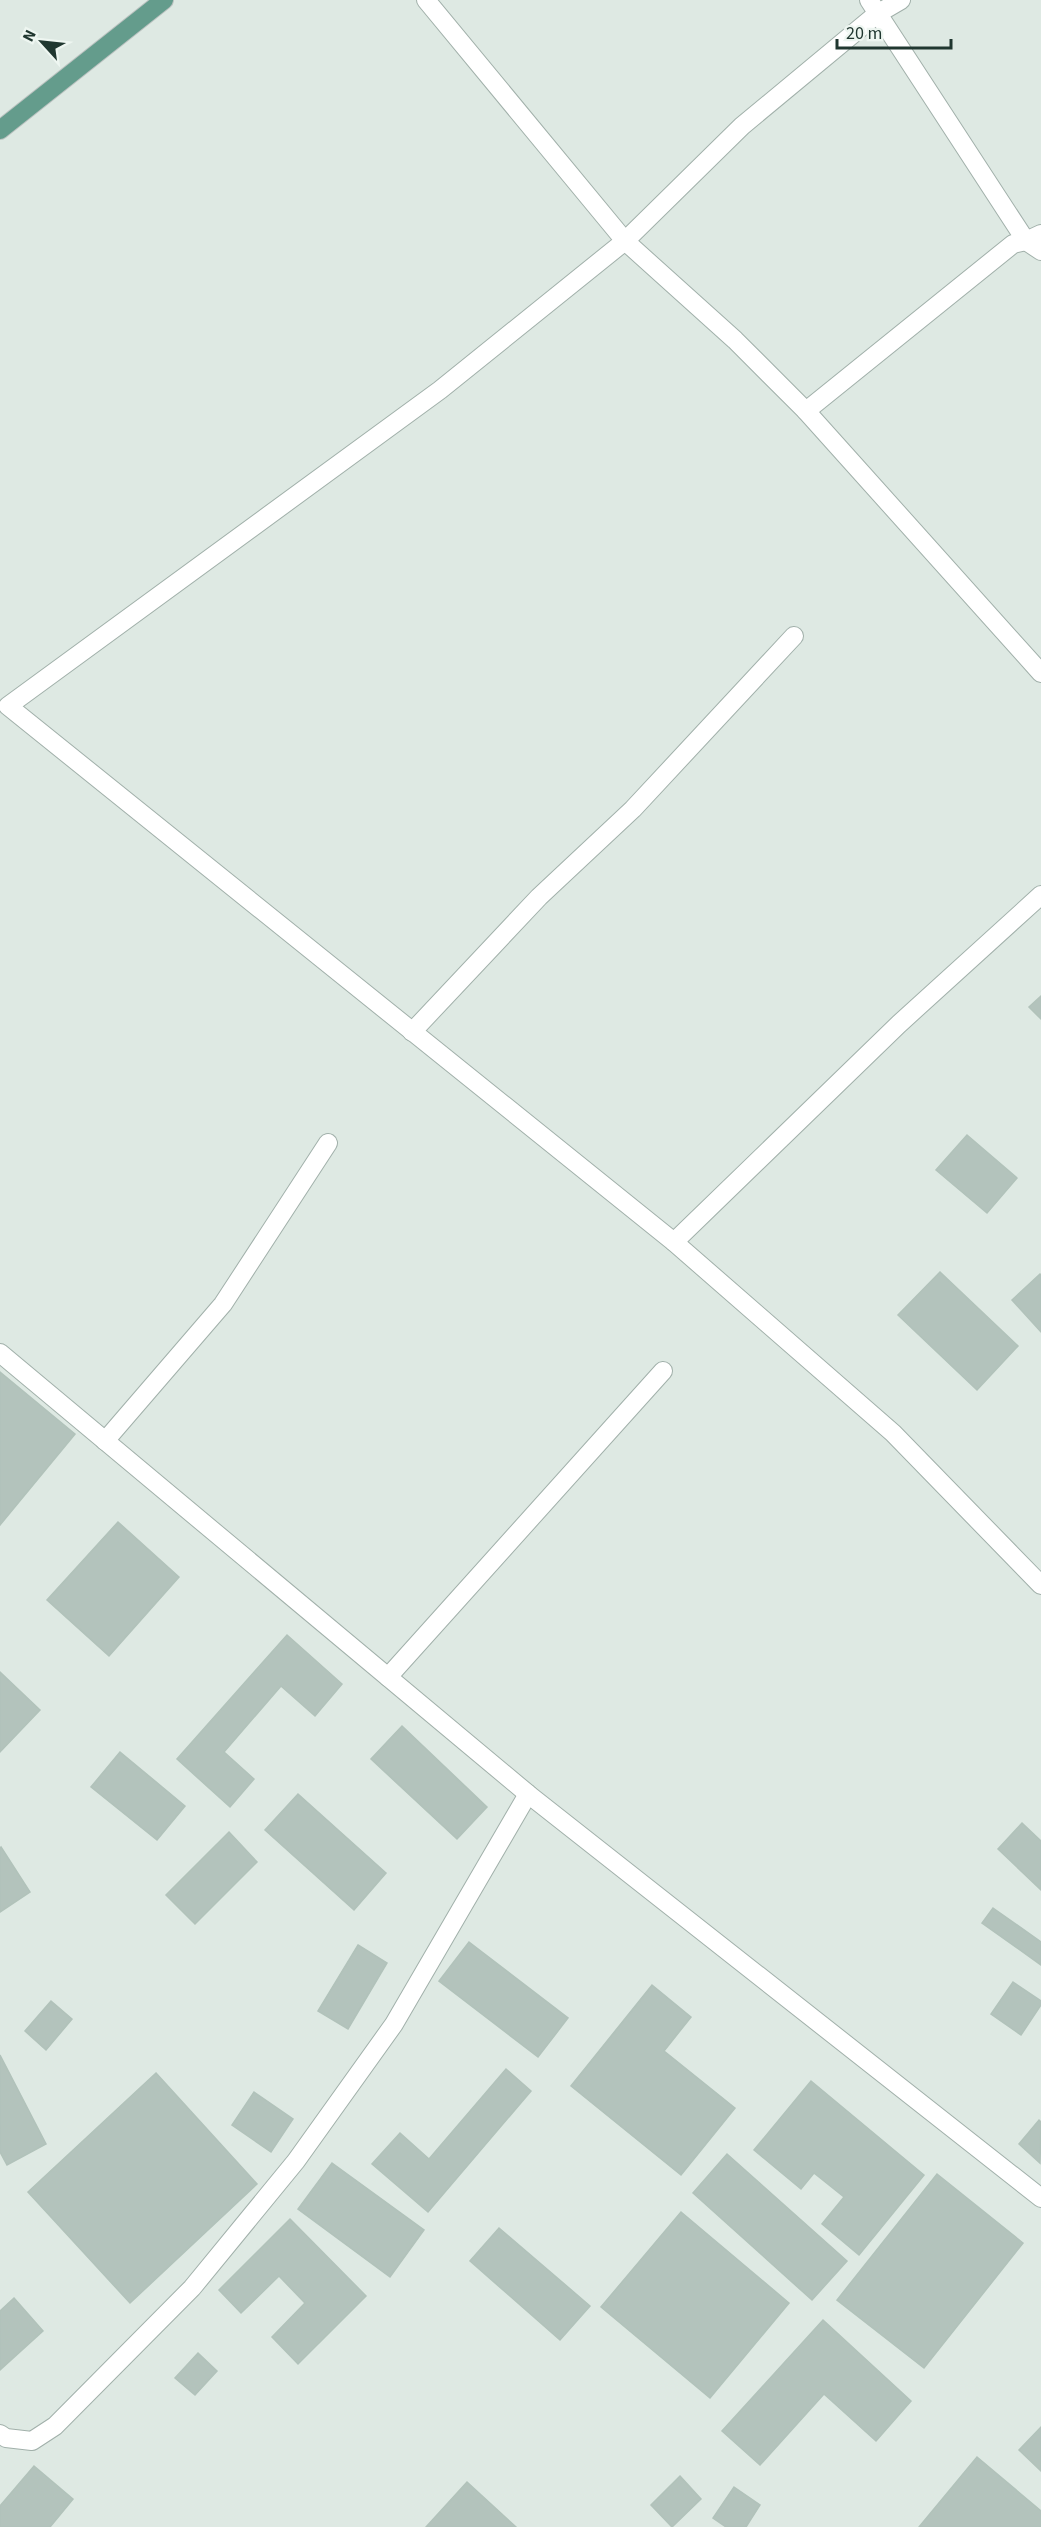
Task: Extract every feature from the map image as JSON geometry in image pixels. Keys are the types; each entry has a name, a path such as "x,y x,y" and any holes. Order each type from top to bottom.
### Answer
{"main road":[{"path":"0,130 164,0"}],"street":[{"path":"426,0 625,241 735,340 806,411 1041,673"},
{"path":"901,0 873,7 742,126 625,241 440,390 3,705 674,1242 893,1433 1041,1585"},
{"path":"806,411 1012,244 1036,242 873,7"},
{"path":"412,1032 538,897 633,809 794,636"},
{"path":"674,1242 899,1024 1041,896"},
{"path":"105,1441 223,1304 328,1143"},
{"path":"0,1353 528,1794 1041,2198"},
{"path":"388,1677 663,1371"},
{"path":"0,2434 6,2438 32,2441 55,2426 192,2288 296,2161 394,2024 528,1794"}],"building":[{"path":"1041,996 1041,1019 1029,1007"},
{"path":"967,1135 1017,1178 987,1213 936,1170"},
{"path":"940,1272 1018,1346 977,1390 898,1315"},
{"path":"1041,1275 1041,1332 1012,1300"},
{"path":"0,1372 75,1434 0,1525"},
{"path":"118,1522 179,1577 109,1656 47,1600"},
{"path":"287,1635 342,1684 315,1716 281,1686 224,1752 254,1779 230,1807 177,1759"},
{"path":"0,1672 40,1710 0,1752"},
{"path":"402,1726 487,1807 457,1839 371,1759"},
{"path":"120,1752 185,1806 157,1840 91,1787"},
{"path":"298,1794 386,1873 354,1910 265,1830"},
{"path":"1022,1823 1041,1841 1041,1890 998,1849"},
{"path":"229,1832 257,1862 195,1924 166,1895"},
{"path":"0,1848 30,1892 0,1912"},
{"path":"993,1908 1041,1942 1041,1965 982,1923"},
{"path":"469,1942 568,2018 538,2057 439,1981"},
{"path":"358,1945 387,1963 348,2029 318,2011"},
{"path":"1013,1982 1041,2001 1041,2005 1021,2035 991,2014"},
{"path":"652,1985 691,2017 664,2051 735,2108 681,2175 571,2086"},
{"path":"51,2001 72,2019 46,2050 25,2031"},
{"path":"0,2055 46,2144 7,2165 0,2152"},
{"path":"506,2069 531,2091 428,2212 372,2164 400,2133 429,2159"},
{"path":"156,2073 257,2184 130,2303 28,2192"},
{"path":"811,2081 924,2175 859,2255 822,2224 844,2197 814,2173 801,2189 754,2150"},
{"path":"254,2092 293,2119 271,2152 232,2125"},
{"path":"1039,2120 1041,2122 1040,2163 1019,2144"},
{"path":"727,2154 847,2261 812,2300 693,2193"},
{"path":"332,2163 424,2230 390,2277 298,2209"},
{"path":"937,2174 1023,2243 924,2368 837,2300"},
{"path":"681,2212 789,2303 710,2398 601,2307"},
{"path":"290,2219 366,2296 298,2364 272,2337 305,2303 279,2276 241,2313 219,2290"},
{"path":"499,2228 590,2306 560,2340 470,2261"},
{"path":"14,2298 43,2331 0,2370 0,2311"},
{"path":"823,2320 911,2401 876,2441 824,2394 760,2465 722,2431"},
{"path":"198,2353 217,2371 195,2395 175,2378"},
{"path":"1041,2427 1041,2471 1019,2450"},
{"path":"977,2457 1041,2511 1041,2527 919,2527"},
{"path":"34,2466 73,2499 50,2527 0,2527 0,2506"},
{"path":"680,2476 701,2499 672,2527 651,2505"},
{"path":"467,2482 516,2527 426,2527"},
{"path":"734,2487 760,2505 746,2527 726,2527 713,2518"}]}
